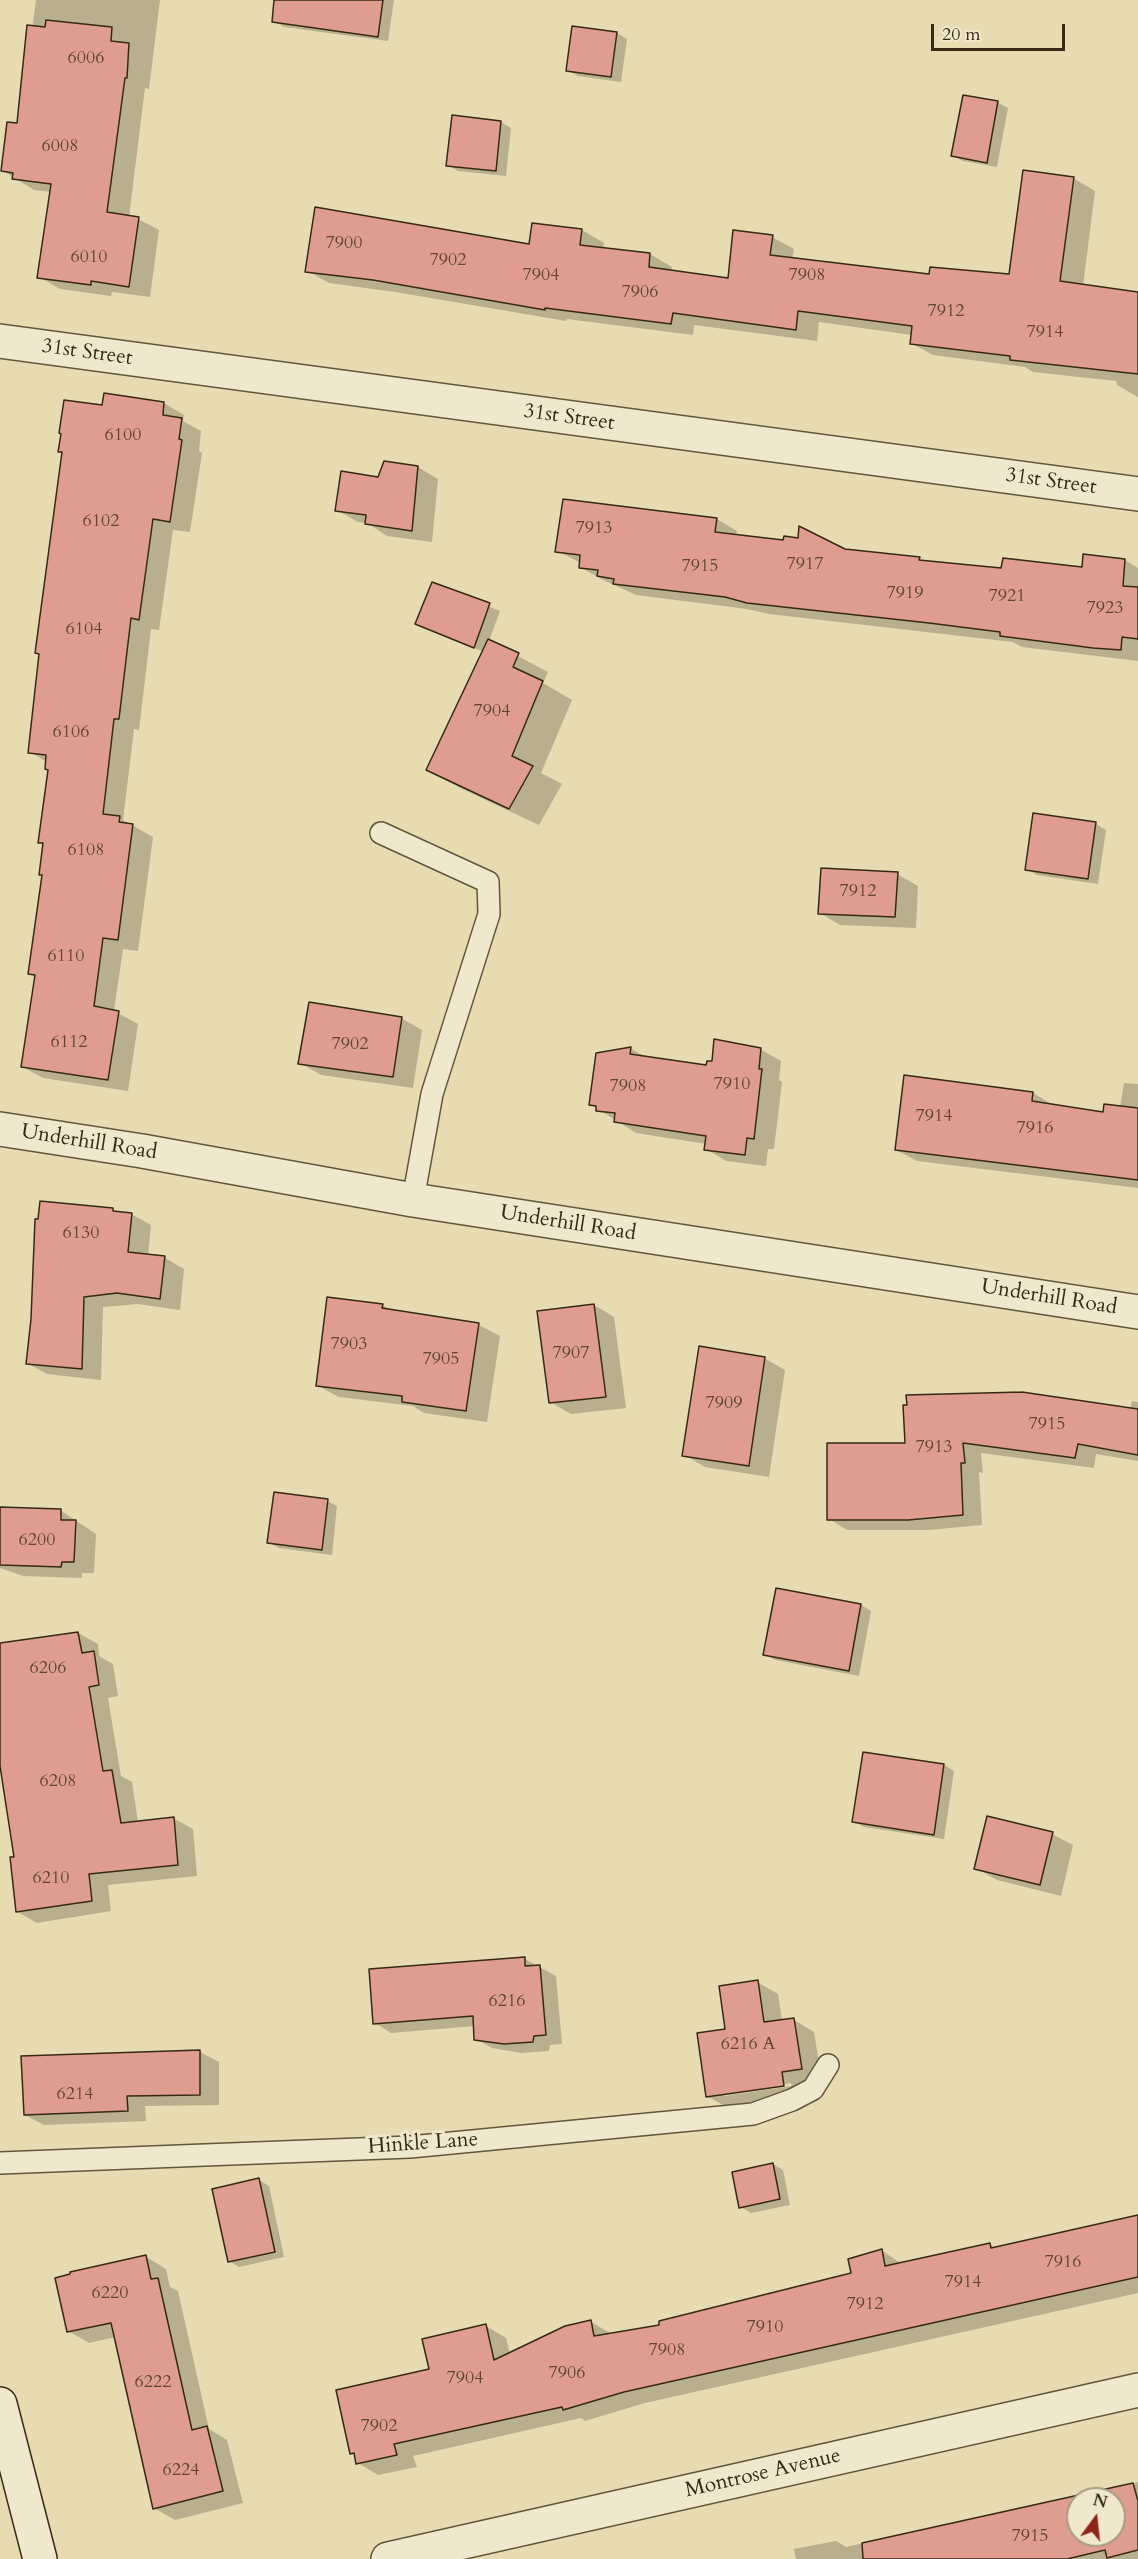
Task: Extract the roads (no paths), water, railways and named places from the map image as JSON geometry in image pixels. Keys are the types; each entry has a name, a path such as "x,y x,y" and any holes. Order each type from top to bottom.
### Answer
{"street":[{"name":"31st Street","path":"0,341 1138,494"},
{"name":"Underhill Road","path":"0,1129 142,1151 413,1200 1138,1312"},
{"name":"Montrose Avenue","path":"388,2559 1138,2390"},
{"path":"1,2412 40,2559"}],"lane":[{"path":"381,832 488,882 489,914 432,1094 413,1200"},
{"name":"Hinkle Lane","path":"0,2163 410,2147 753,2114 792,2100 813,2089 828,2066"}]}
